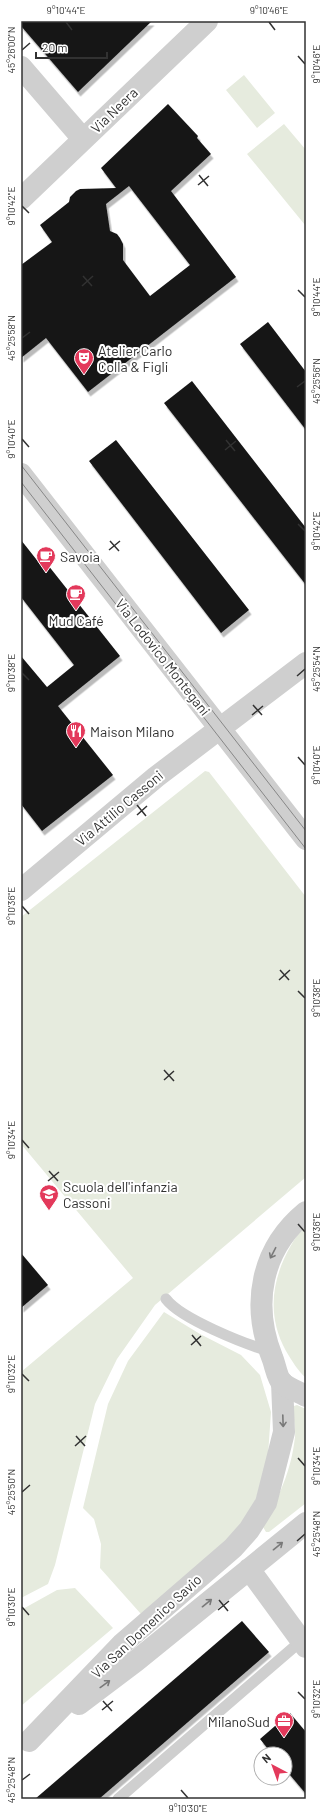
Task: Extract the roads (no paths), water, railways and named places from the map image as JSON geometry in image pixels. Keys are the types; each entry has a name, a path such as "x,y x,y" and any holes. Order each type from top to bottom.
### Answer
{"street":[{"name":"Via Neera","path":"21,199 207,21"},
{"path":"21,67 83,139"},
{"name":"Via Lodovico Montegani","path":"21,474 306,839"},
{"name":"Via Attilio Cassoni","path":"21,890 156,777 221,730 306,663"},
{"name":"Via San Domenico Savio","path":"25,1744 122,1644 233,1548 249,1530 266,1503 284,1432 282,1382 270,1351 263,1326 261,1308 264,1276 271,1255 282,1237 294,1221 306,1212"},
{"path":"282,1382 306,1396"},
{"name":"Via San Domenico Savio","path":"25,1744 136,1661 306,1523"},
{"path":"249,1569 304,1644"}],"lane":[{"path":"166,1299 170,1304 187,1315 255,1347 270,1351"},
{"path":"118,1799 304,1644"}],"tram line":[{"path":"21,465 306,831"},
{"path":"21,482 306,849"}],"place":[{"name":"Atelier Carlo Colla & Figli","path":"84,375"},
{"name":"Savoia","path":"46,573"},
{"name":"Mud Café","path":"76,611"},
{"name":"Maison Milano","path":"76,748"},
{"name":"Scuola dell'infanzia Cassoni","path":"49,1211"},
{"name":"MilanoSud","path":"284,1738"}]}
